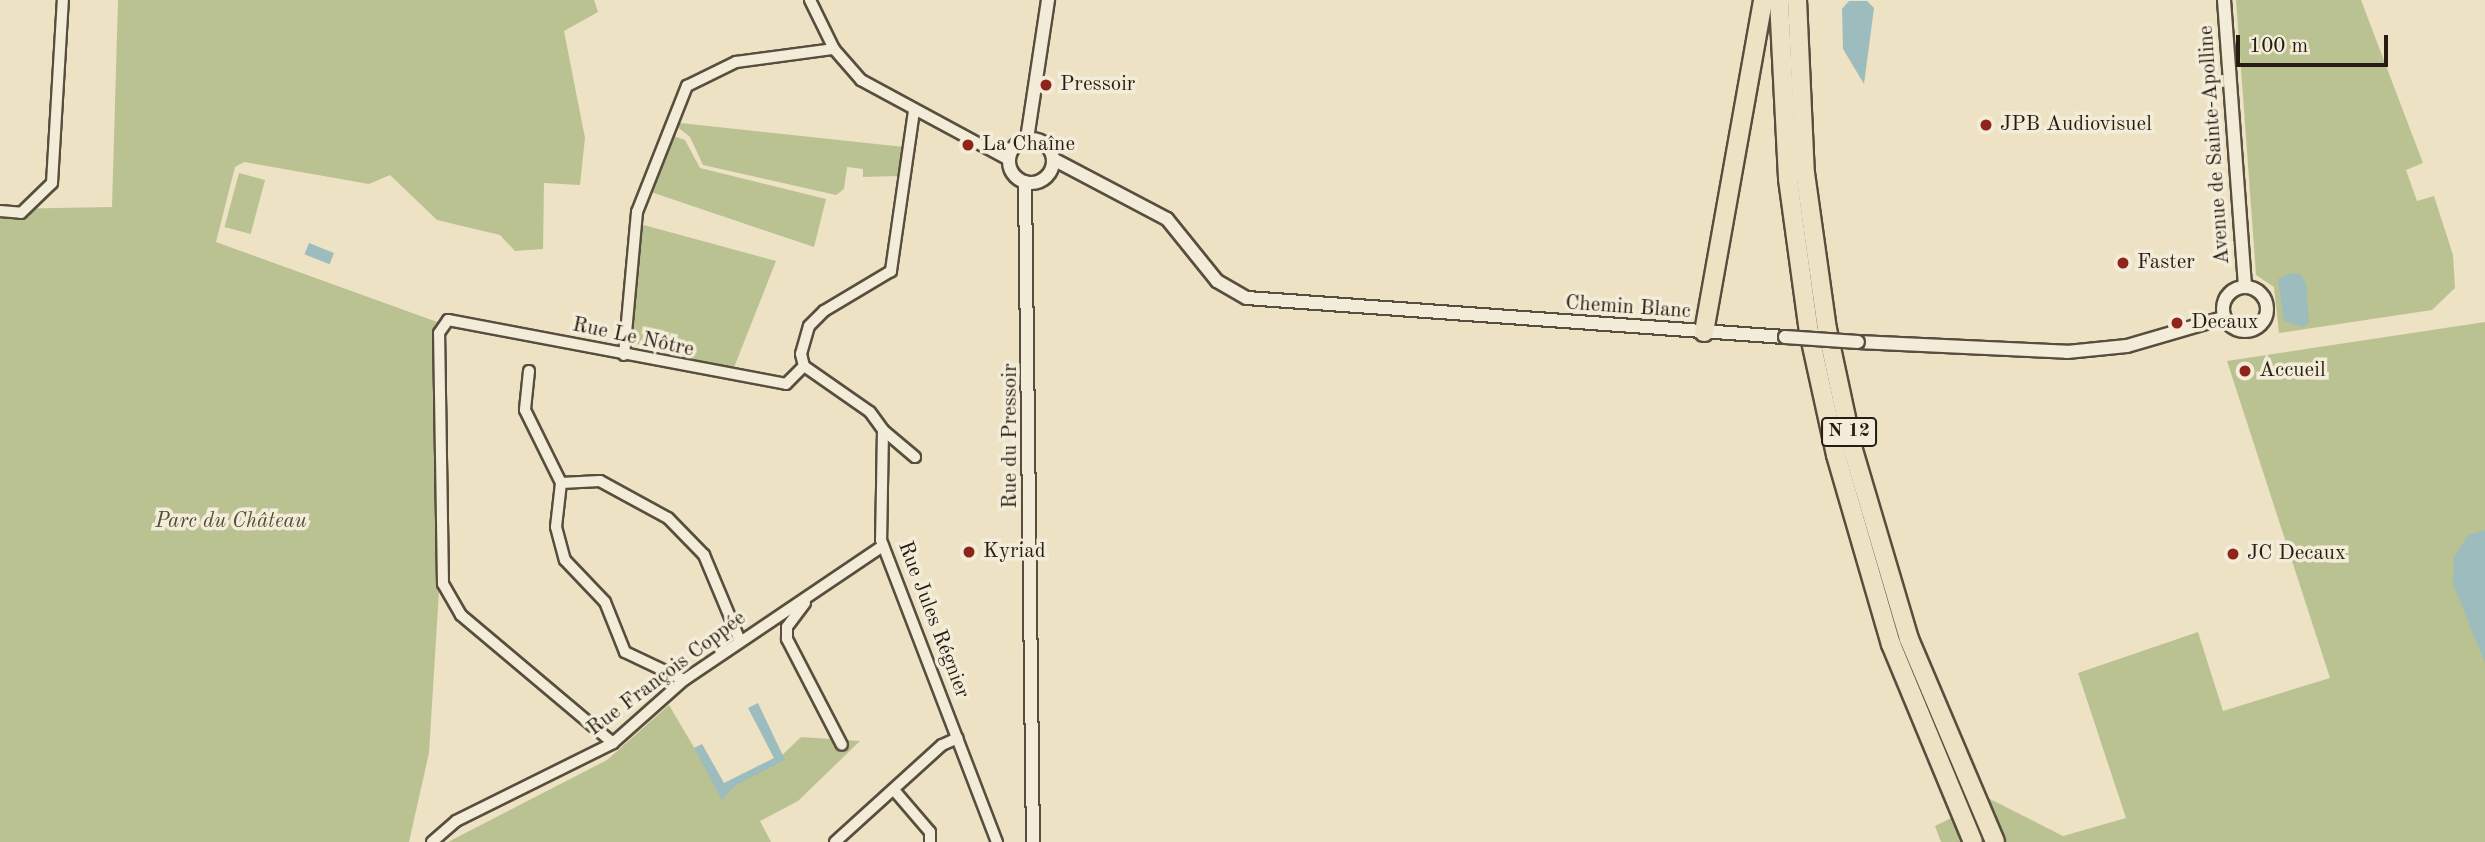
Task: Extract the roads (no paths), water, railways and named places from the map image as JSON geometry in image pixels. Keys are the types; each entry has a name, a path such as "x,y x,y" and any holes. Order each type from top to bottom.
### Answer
{"highway":[{"path":"1703,332 1763,0"},
{"name":"N 12","path":"1779,0 1788,179 1809,332 1836,455 1891,644 1973,842"},
{"name":"N 12","path":"1797,0 1805,173 1827,330 1853,450 1913,650 1995,842"}],"street":[{"path":"0,211 21,213 43,195 52,183 63,0"},
{"path":"810,0 834,49 861,80 914,111 1011,155 1025,182 1041,181 1052,165 1034,140 1030,115 1048,0"},
{"name":"Avenue de Sainte-Apolline","path":"2224,0 2245,286"},
{"path":"624,355 637,212 687,86 736,62 834,49"},
{"path":"914,111 891,271 809,326 804,366 870,412 883,430 915,457"},
{"path":"1011,155 1034,140"},
{"name":"Chemin Blanc","path":"1052,165 1073,169 1167,219 1217,281 1247,299 1703,332 2067,352 2127,346 2223,318"},
{"name":"Rue du Pressoir","path":"1030,209 1041,181"},
{"name":"Rue du Pressoir","path":"1025,182 1030,209 1030,838"},
{"path":"2245,286 2266,303 2262,324 2242,332 2223,318 2226,296 2245,286"},
{"name":"Rue Le Nôtre","path":"613,743 461,615 443,584 439,333 448,320 786,384 804,366"},
{"path":"529,371 525,410 561,483 556,527 565,560 605,602 625,652 684,680"},
{"name":"Rue Jules Régnier","path":"883,430 883,546 997,842"},
{"path":"561,483 600,481 668,519 704,555 740,641"},
{"name":"Rue François Coppée","path":"432,842 456,821 613,743 684,680 883,546"},
{"path":"812,595 787,627 787,639 842,745"},
{"path":"835,842 942,745 958,738"},
{"path":"894,790 930,832 930,842"}],"water":[{"path":"1849,1 1867,1 1874,8 1864,84 1843,49 1842,9"},
{"path":"309,243 334,253 330,264 305,254"},
{"path":"2288,274 2300,274 2306,283 2309,323 2303,327 2284,321 2278,279"},
{"path":"2485,530 2485,663 2453,584 2454,557 2468,535"},
{"path":"758,703 785,760 736,785 722,800 694,748 702,744 724,783 774,758 748,708"}],"place":[{"name":"Pressoir","path":"1046,85"},
{"name":"JPB Audiovisuel","path":"1986,125"},
{"name":"La Chaîne","path":"968,145"},
{"name":"Faster","path":"2123,263"},
{"name":"Decaux","path":"2177,323"},
{"name":"Accueil","path":"2245,371"},
{"name":"Kyriad","path":"969,552"},
{"name":"JC Decaux","path":"2233,554"}],"park label":[{"name":"Parc du Château","path":"231,522"}]}
